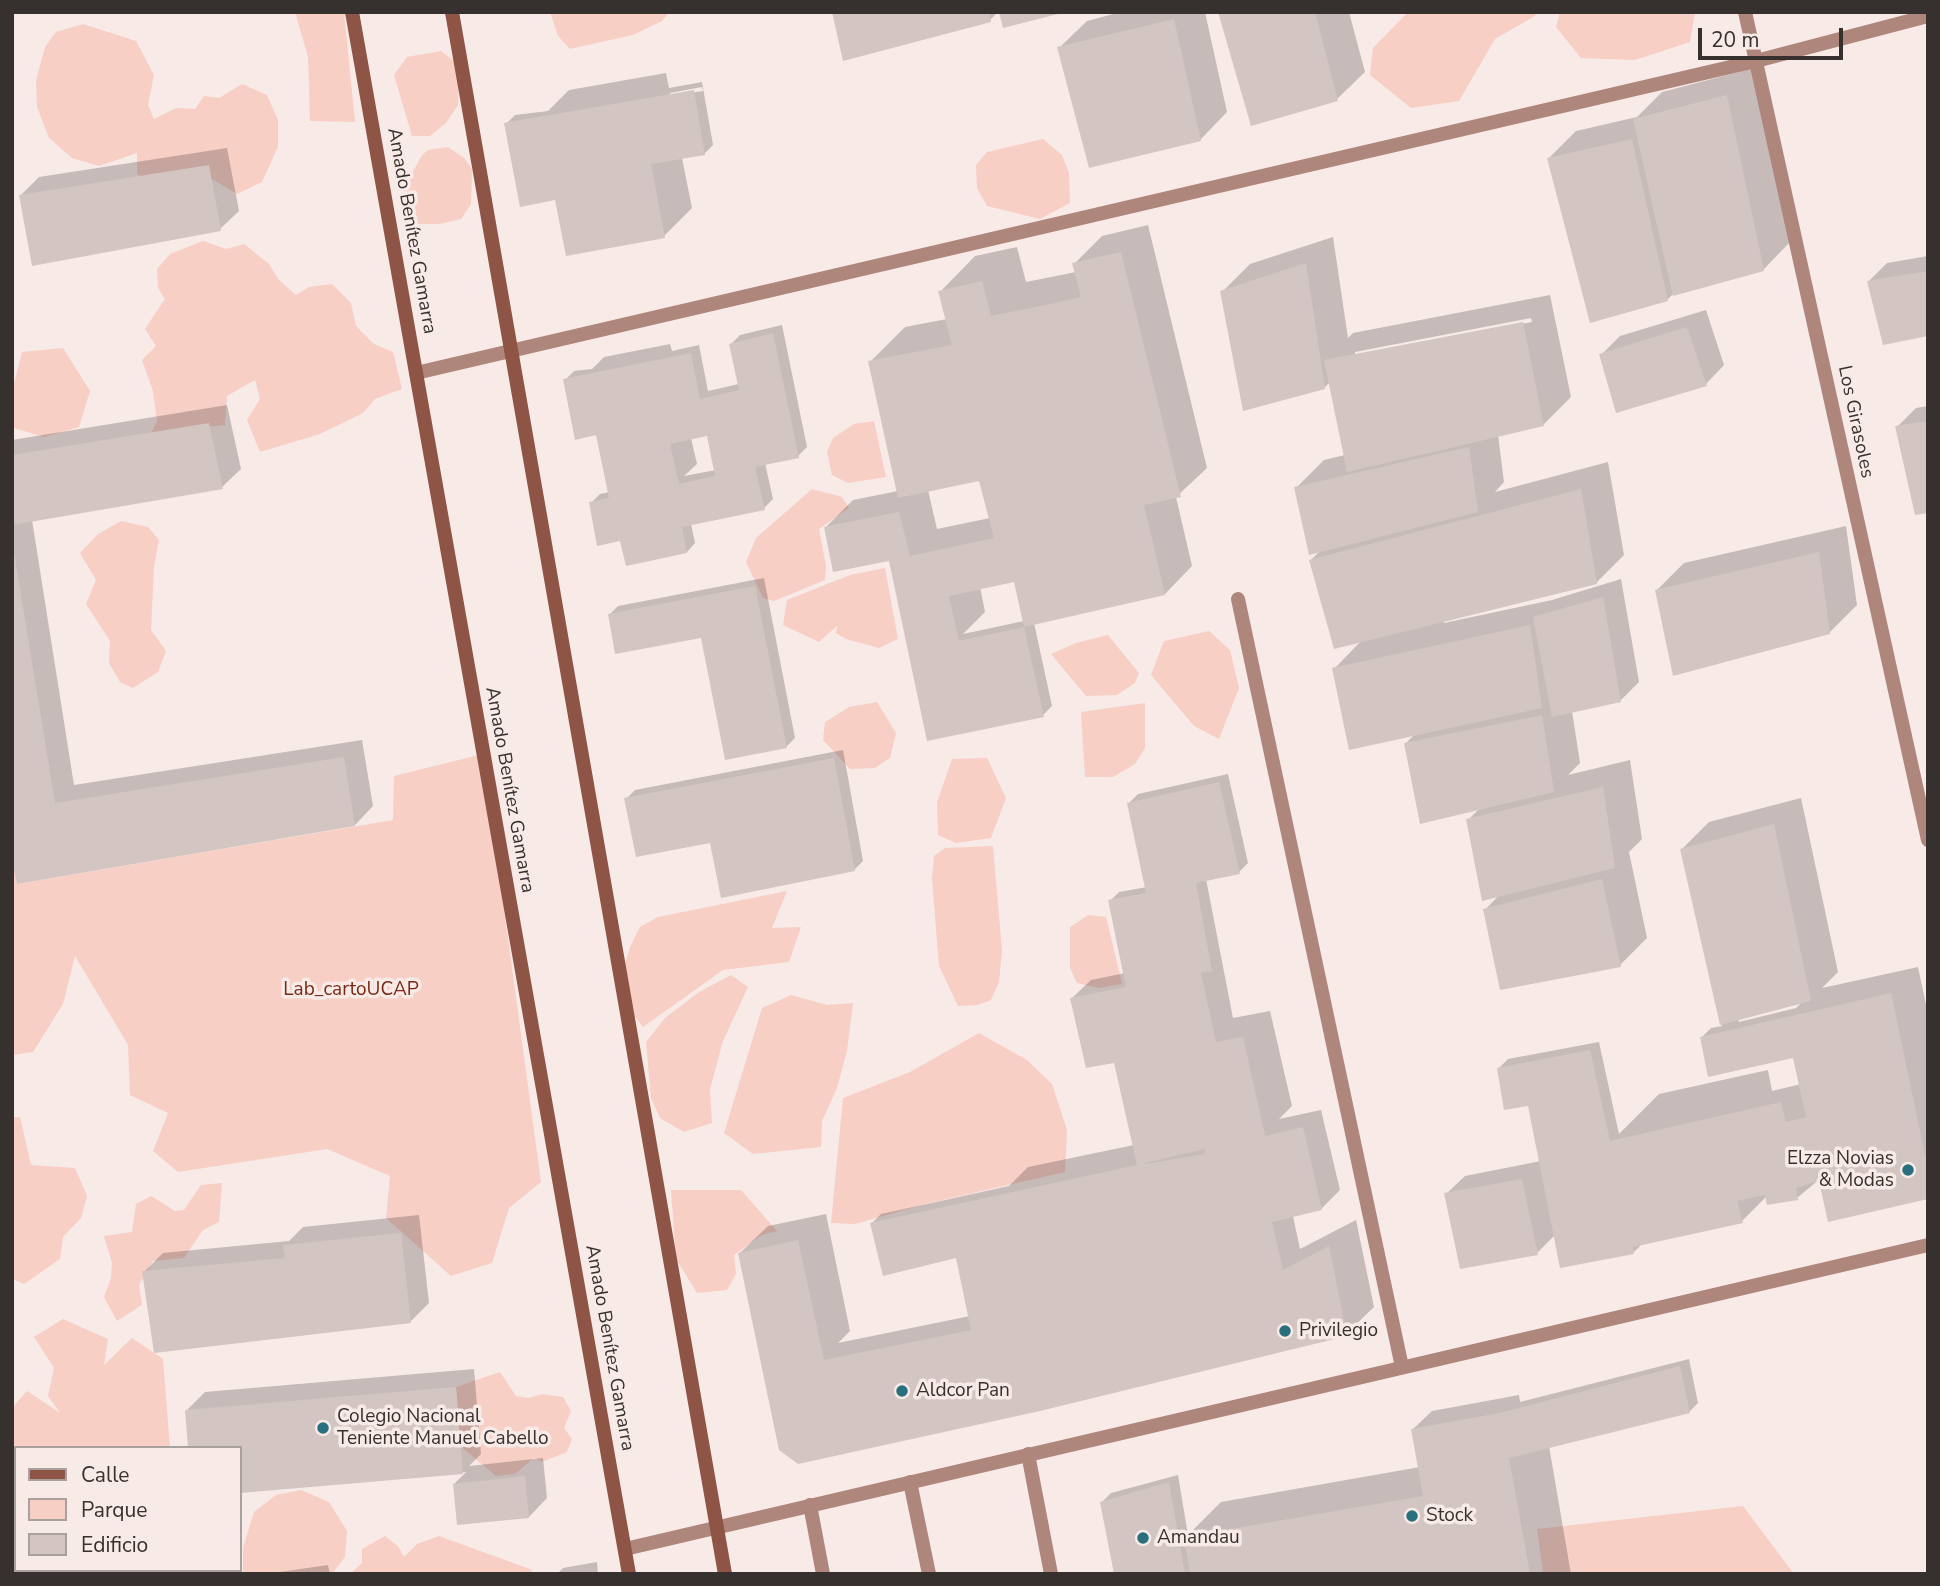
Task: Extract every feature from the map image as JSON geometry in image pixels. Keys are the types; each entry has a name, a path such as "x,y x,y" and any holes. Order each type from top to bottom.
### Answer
{"main road":[{"name":"Amado Benítez Gamarra","path":"352,12 629,1574"},
{"path":"452,12 725,1574"}],"street":[{"name":"Los Girasoles","path":"1745,12 1928,841"},
{"path":"416,373 1756,61 1928,16"},
{"path":"1238,598 1402,1367"},
{"path":"625,1549 1928,1245"},
{"path":"1028,1454 1051,1574"},
{"path":"910,1482 929,1574"},
{"path":"810,1505 824,1574"}],"green space":[{"path":"295,12 344,12 355,122 310,121 308,57"},
{"path":"550,12 670,12 662,21 633,35 570,49 558,36"},
{"path":"1408,12 1536,12 1535,16 1495,39 1459,101 1411,108 1370,75 1373,48"},
{"path":"1560,12 1695,12 1690,42 1635,60 1581,58 1556,27"},
{"path":"83,24 136,41 154,75 148,105 154,119 176,108 195,109 204,96 219,98 242,84 267,95 278,120 278,147 262,182 237,194 210,178 157,189 137,174 137,153 99,166 72,158 49,138 37,107 36,81 45,47 56,32"},
{"path":"441,51 453,60 459,74 458,105 446,123 430,136 412,136 394,75 407,57"},
{"path":"1043,139 1062,155 1069,173 1070,203 1040,219 987,206 977,188 976,165 987,152"},
{"path":"448,147 464,158 472,169 471,204 461,219 440,224 410,224 403,208 402,192 422,155 428,150"},
{"path":"203,241 226,249 244,244 269,264 279,280 296,295 309,287 332,284 351,303 356,326 374,344 393,352 402,389 375,399 363,413 320,434 260,452 247,420 260,399 255,380 227,396 225,425 151,433 157,421 153,391 142,360 156,346 145,329 165,299 158,288 157,269 170,254"},
{"path":"63,348 90,391 79,427 44,437 14,428 13,388 22,352"},
{"path":"874,421 886,477 848,483 832,475 827,452 833,438 854,424"},
{"path":"812,489 842,497 849,508 819,529 826,566 825,580 774,601 763,598 746,562 756,538"},
{"path":"121,521 148,527 159,540 154,566 151,630 166,651 158,672 133,688 120,682 109,663 110,641 86,604 96,580 80,553 98,534"},
{"path":"885,568 898,639 879,648 846,639 836,633 837,626 819,642 783,625 787,600 850,575"},
{"path":"1209,631 1230,650 1239,688 1219,739 1194,726 1151,675 1164,641"},
{"path":"1108,635 1139,673 1135,683 1117,695 1086,696 1051,654 1076,643"},
{"path":"877,702 896,733 890,758 875,768 850,769 823,740 825,722 849,707"},
{"path":"1145,703 1145,748 1135,764 1113,777 1085,777 1081,712"},
{"name":"Lab_cartoUCAP","path":"483,754 541,1182 509,1208 492,1263 451,1276 386,1218 390,1176 327,1149 178,1172 153,1151 168,1113 130,1095 128,1045 75,956 63,1004 33,1052 12,1055 12,860 17,884 393,820 394,776"},
{"path":"987,758 1006,798 991,838 956,843 938,835 937,802 952,759"},
{"path":"993,846 1002,951 999,982 991,1000 978,1005 958,1006 939,966 932,879 934,856 945,848"},
{"path":"787,891 772,928 801,927 789,962 723,970 643,1027 631,1011 625,964 640,927 658,917"},
{"path":"1088,915 1106,917 1122,984 1099,988 1077,983 1070,968 1070,927"},
{"path":"731,975 748,987 723,1041 710,1089 712,1123 684,1132 660,1118 651,1098 646,1042 665,1018 699,992"},
{"path":"791,995 827,1005 853,1003 847,1051 837,1088 822,1121 821,1147 753,1154 724,1133 762,1008"},
{"path":"979,1033 1027,1060 1052,1084 1067,1130 1065,1172 925,1204 855,1224 831,1223 843,1098 910,1072"},
{"path":"12,1117 20,1117 31,1165 75,1168 87,1196 81,1218 63,1237 60,1259 24,1284 12,1279"},
{"path":"222,1183 219,1222 203,1230 184,1258 153,1261 139,1285 142,1305 117,1321 104,1297 111,1278 112,1263 104,1236 132,1232 136,1204 151,1196 175,1211 184,1210 201,1185"},
{"path":"671,1190 741,1190 777,1231 762,1235 734,1255 736,1274 727,1290 697,1293 676,1259"},
{"path":"63,1319 108,1339 104,1365 132,1338 163,1359 170,1446 14,1446 14,1546 12,1408 27,1391 60,1413 48,1396 54,1368 34,1337"},
{"path":"500,1372 516,1396 529,1398 542,1394 563,1397 571,1411 564,1428 572,1439 567,1452 542,1462 534,1458 515,1474 496,1476 460,1446 456,1387"},
{"path":"301,1490 329,1502 347,1531 345,1557 332,1574 247,1574 243,1571 243,1548 254,1512 276,1495"},
{"path":"1743,1506 1794,1574 1543,1574 1537,1529"},
{"path":"385,1536 398,1546 404,1557 417,1544 439,1536 530,1569 534,1574 350,1574 362,1563 362,1549"}],"building":[{"path":"832,12 989,12 991,22 843,61"},
{"path":"999,12 1062,12 1062,13 1003,28"},
{"path":"1218,12 1315,12 1338,101 1251,126"},
{"path":"1174,19 1201,141 1089,168 1057,47"},
{"path":"694,90 705,155 651,164 665,238 566,256 555,200 520,207 504,123"},
{"path":"1727,95 1764,271 1673,296 1633,119"},
{"path":"1632,139 1668,301 1590,323 1547,158"},
{"path":"209,165 221,231 32,266 19,195"},
{"path":"1121,252 1181,497 1144,505 1165,595 1024,627 1044,717 927,741 889,561 833,572 824,527 899,512 910,556 994,538 979,481 898,498 868,361 952,345 938,291 982,281 991,316 1041,306 1081,297 1072,263","holes":["1014,582 1024,627 959,641 949,596"]},
{"path":"1306,263 1325,389 1243,411 1220,291"},
{"path":"1928,271 1928,336 1883,345 1867,281"},
{"path":"1523,322 1544,426 1347,472 1324,360"},
{"path":"1687,327 1707,386 1616,413 1599,354"},
{"path":"773,333 799,458 755,467 765,510 682,527 687,553 626,566 620,541 597,546 589,502 609,498 596,435 575,440 563,379 691,353 700,399 739,390 729,344","holes":["707,436 715,476 679,484 670,444"]},
{"path":"1928,421 1928,513 1915,515 1895,426"},
{"path":"209,423 223,489 12,525 12,455"},
{"path":"1469,447 1478,512 1309,555 1294,487"},
{"path":"1581,489 1597,584 1334,649 1309,560"},
{"path":"12,540 55,803 344,757 355,826 17,884 12,860"},
{"path":"1819,552 1830,634 1673,676 1655,590"},
{"path":"755,586 787,748 725,760 701,638 615,654 608,614"},
{"path":"1603,597 1621,702 1552,717 1533,617"},
{"path":"1530,625 1542,708 1349,750 1332,668"},
{"path":"1542,715 1554,792 1420,824 1404,743"},
{"path":"834,758 855,871 721,898 710,843 636,857 624,798"},
{"path":"1219,782 1240,874 1196,883 1212,971 1201,973 1216,1042 1243,1037 1265,1136 1303,1127 1322,1210 1272,1222 1283,1270 1329,1246 1347,1336 1040,1411 798,1464 779,1450 738,1253 798,1240 824,1360 971,1330 956,1258 883,1276 870,1223 1137,1165 1114,1063 1086,1068 1070,998 1126,987 1108,900 1146,893 1127,803","holes":["1205,1149 1205,1154 1145,1164"]},
{"path":"1603,787 1615,868 1482,901 1466,819"},
{"path":"1774,824 1811,1001 1720,1025 1680,849"},
{"path":"1602,879 1621,967 1500,990 1483,909"},
{"path":"1891,993 1928,1169 1928,1199 1828,1222 1819,1181 1796,1188 1798,1200 1767,1205 1765,1195 1737,1201 1743,1223 1633,1247 1634,1254 1560,1268 1528,1106 1504,1110 1497,1068 1590,1050 1610,1141 1781,1102 1786,1122 1806,1117 1793,1058 1708,1077 1700,1037"},
{"path":"1522,1179 1538,1255 1460,1269 1444,1193"},
{"path":"401,1233 411,1323 154,1353 142,1271 285,1258 283,1245"},
{"name":"Stock","path":"1680,1366 1690,1413 1509,1458 1530,1574 1190,1574 1184,1537 1423,1496 1411,1429 1500,1413"},
{"name":"Colegio Nacional Teniente Manuel Cabello","path":"456,1387 463,1474 242,1493 242,1446 188,1446 185,1410"},
{"path":"525,1476 529,1518 457,1525 453,1484"},
{"name":"Amandau","path":"1169,1482 1185,1574 1114,1574 1100,1502"},
{"path":"74,1572 155,1574 74,1574"}],"place":[{"name":"Elzza Novias & Modas","path":"1908,1170"},
{"name":"Privilegio","path":"1285,1331"},
{"name":"Aldcor Pan","path":"902,1391"},
{"name":"Colegio Nacional Teniente Manuel Cabello","path":"323,1428"},
{"name":"Stock","path":"1412,1516"},
{"name":"Amandau","path":"1143,1538"}]}
